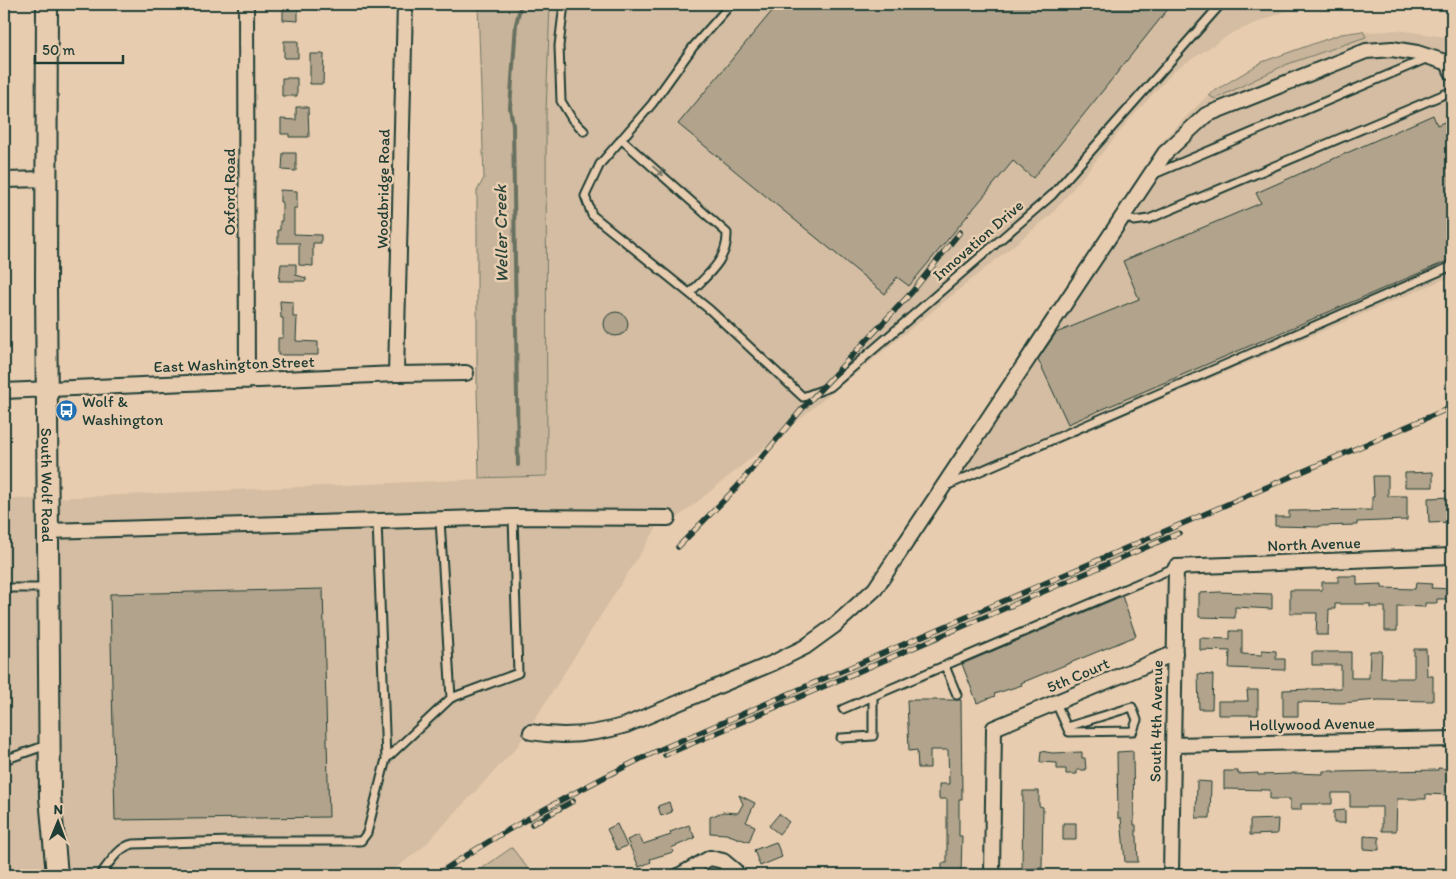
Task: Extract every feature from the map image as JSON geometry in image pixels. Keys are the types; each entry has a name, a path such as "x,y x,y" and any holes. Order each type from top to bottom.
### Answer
{"main road":[{"name":"South Wolf Road","path":"47,4 49,744 50,797 57,875"}],"street":[{"name":"Oxford Road","path":"246,4 247,381"},
{"name":"Woodbridge Road","path":"396,374 405,4"},
{"path":"531,732 568,736 609,730 626,725 805,647 834,626 875,589 1165,154 1206,115 1366,51 1392,49 1430,57 1451,65"},
{"path":"4,180 46,179"},
{"name":"East Washington Street","path":"4,391 396,374 466,373"},
{"path":"48,531 512,517 668,518"},
{"name":"North Avenue","path":"1176,566 1452,556"},
{"name":"South 4th Avenue","path":"1172,875 1176,566"},
{"name":"5th Court","path":"992,875 994,728 1175,653"},
{"name":"Hollywood Avenue","path":"1174,745 1452,739"},
{"path":"680,875 710,858 723,860 735,871 736,875"}],"lane":[{"path":"564,4 559,46 560,101 572,119 584,131"},
{"path":"621,139 727,233 727,244 722,258 690,293 592,214 585,196 600,164 621,139 652,104 693,47 731,4"},
{"name":"Innovation Drive","path":"690,293 803,398 830,387 1052,195 1221,4"},
{"path":"1150,176 1430,57"},
{"path":"1124,215 1134,221 1149,219 1452,90"},
{"path":"942,488 1452,266"},
{"path":"386,759 450,698 518,673 512,517"},
{"path":"440,520 450,698"},
{"path":"100,875 120,850 133,844 232,841 361,841 368,833 386,759 377,521"},
{"path":"844,709 1176,566"},
{"path":"4,588 48,588"},
{"path":"945,666 956,695"},
{"path":"841,738 873,736 873,696"},
{"path":"1056,703 1069,732 1133,732 1137,720 1132,707 1067,727"},
{"path":"4,760 49,744"}],"shaded area":[{"path":"478,4 550,4 546,113 547,476 479,478 477,191 484,178"},
{"path":"550,4 1327,4 1288,10 1232,33 1175,70 1131,118 1051,215 676,519 661,521 517,747 423,847 387,875 64,875 57,795 55,498 547,476 546,113"},
{"path":"1398,30 1452,38 1452,276 944,492 934,488 1160,143 1208,95 1262,62 1341,34"},
{"path":"1363,31 1366,37 1285,65 1215,99 1208,95 1262,62 1341,34"},
{"path":"4,499 41,499 52,875 4,875"},
{"path":"511,848 533,875 473,875"}],"building":[{"path":"283,4 298,4 298,21 283,20"},
{"path":"778,4 1172,4 1033,178 1013,161 909,286 897,277 885,294 678,124"},
{"path":"284,41 298,41 298,58 284,58"},
{"path":"310,54 324,54 323,84 310,84"},
{"path":"282,78 297,78 297,96 282,96"},
{"path":"296,107 308,107 309,137 289,137 289,134 281,134 281,119 296,120"},
{"path":"1433,115 1437,125 1452,119 1452,259 1068,424 1038,359 1056,333 1139,299 1123,261 1261,203 1256,193"},
{"path":"283,153 296,153 296,171 282,170"},
{"path":"280,190 297,191 297,208 294,208 294,234 321,235 321,243 313,243 313,266 299,265 299,243 278,243 278,230 280,230 280,221 282,221"},
{"path":"281,264 296,264 296,275 306,278 306,281 279,281"},
{"path":"280,301 293,302 293,317 297,317 296,341 318,342 318,355 278,355 278,338 283,338 283,318 281,318"},
{"path":"611,312 621,312 628,319 628,329 621,336 611,336 604,329 604,319"},
{"path":"1433,472 1433,487 1405,487 1405,473"},
{"path":"1373,476 1388,476 1388,496 1407,496 1407,520 1357,522 1357,525 1319,527 1275,526 1275,517 1289,517 1289,511 1372,510 1372,497 1374,497"},
{"path":"1452,497 1452,522 1429,523 1428,498"},
{"path":"1338,576 1357,576 1357,585 1382,584 1382,588 1415,589 1416,583 1432,584 1431,588 1452,589 1452,599 1437,599 1437,603 1425,603 1425,607 1397,606 1397,631 1385,631 1385,607 1370,607 1370,604 1335,604 1335,609 1329,609 1328,635 1316,635 1317,613 1290,613 1290,590 1322,590 1322,582 1338,582"},
{"path":"323,589 329,817 115,820 110,594"},
{"path":"1199,593 1272,594 1272,609 1235,607 1235,618 1199,617"},
{"path":"1122,596 1136,636 1021,683 1022,685 994,694 995,696 977,703 962,664"},
{"path":"1230,631 1242,631 1242,654 1262,655 1262,650 1276,651 1276,659 1285,659 1285,670 1229,668 1230,651 1200,650 1200,638 1230,639"},
{"path":"1414,649 1426,649 1427,676 1433,676 1433,701 1298,702 1298,716 1283,716 1283,690 1341,688 1341,665 1312,665 1312,652 1351,652 1351,678 1369,678 1370,651 1382,651 1381,678 1414,678"},
{"path":"1198,674 1213,675 1212,709 1199,709"},
{"path":"1247,690 1258,690 1258,715 1218,715 1218,701 1248,701"},
{"path":"907,700 961,700 962,799 959,799 959,836 962,836 961,875 942,875 942,863 947,863 947,799 939,799 939,784 949,784 948,750 930,750 930,768 918,768 917,750 909,751"},
{"path":"1041,751 1052,753 1082,752 1082,758 1085,758 1086,770 1077,770 1077,774 1066,774 1066,769 1057,769 1057,763 1040,762"},
{"path":"1133,751 1134,825 1136,825 1138,862 1125,862 1121,818 1118,818 1117,752"},
{"path":"1438,768 1450,769 1449,795 1426,794 1426,799 1397,799 1396,831 1382,831 1382,807 1350,807 1350,793 1332,793 1332,804 1301,804 1301,810 1290,810 1290,799 1270,799 1270,790 1224,789 1224,771 1238,771 1238,774 1258,773 1258,775 1323,774 1323,771 1438,770"},
{"path":"1197,781 1211,782 1210,818 1196,818"},
{"path":"1023,791 1039,791 1039,806 1043,807 1042,868 1022,869"},
{"path":"739,795 755,803 746,822 755,826 749,842 726,834 710,833 710,817 723,812 738,813 743,804"},
{"path":"669,802 672,812 661,816 658,806"},
{"path":"1345,810 1345,823 1334,823 1334,811"},
{"path":"779,814 789,822 779,834 769,826"},
{"path":"1278,819 1277,834 1250,835 1250,820"},
{"path":"1063,823 1076,823 1076,840 1063,840"},
{"path":"617,824 627,846 617,850 607,829"},
{"path":"689,825 695,838 671,848 673,852 650,859 651,862 639,867 627,840 639,835 643,844 671,835 670,832"},
{"path":"1364,836 1379,837 1379,850 1364,849"},
{"path":"776,842 782,857 760,866 754,850"}],"waterway":[{"name":"Weller Creek","path":"518,465 513,125 510,108 516,24 521,4"}],"railway":[{"path":"678,547 737,487 802,409 912,292 960,232"},
{"path":"436,875 545,809 659,750 1452,407"},
{"path":"665,755 1179,533"},
{"path":"532,824 573,801"}],"place":[{"name":"Wolf & Washington","path":"66,410"}]}
